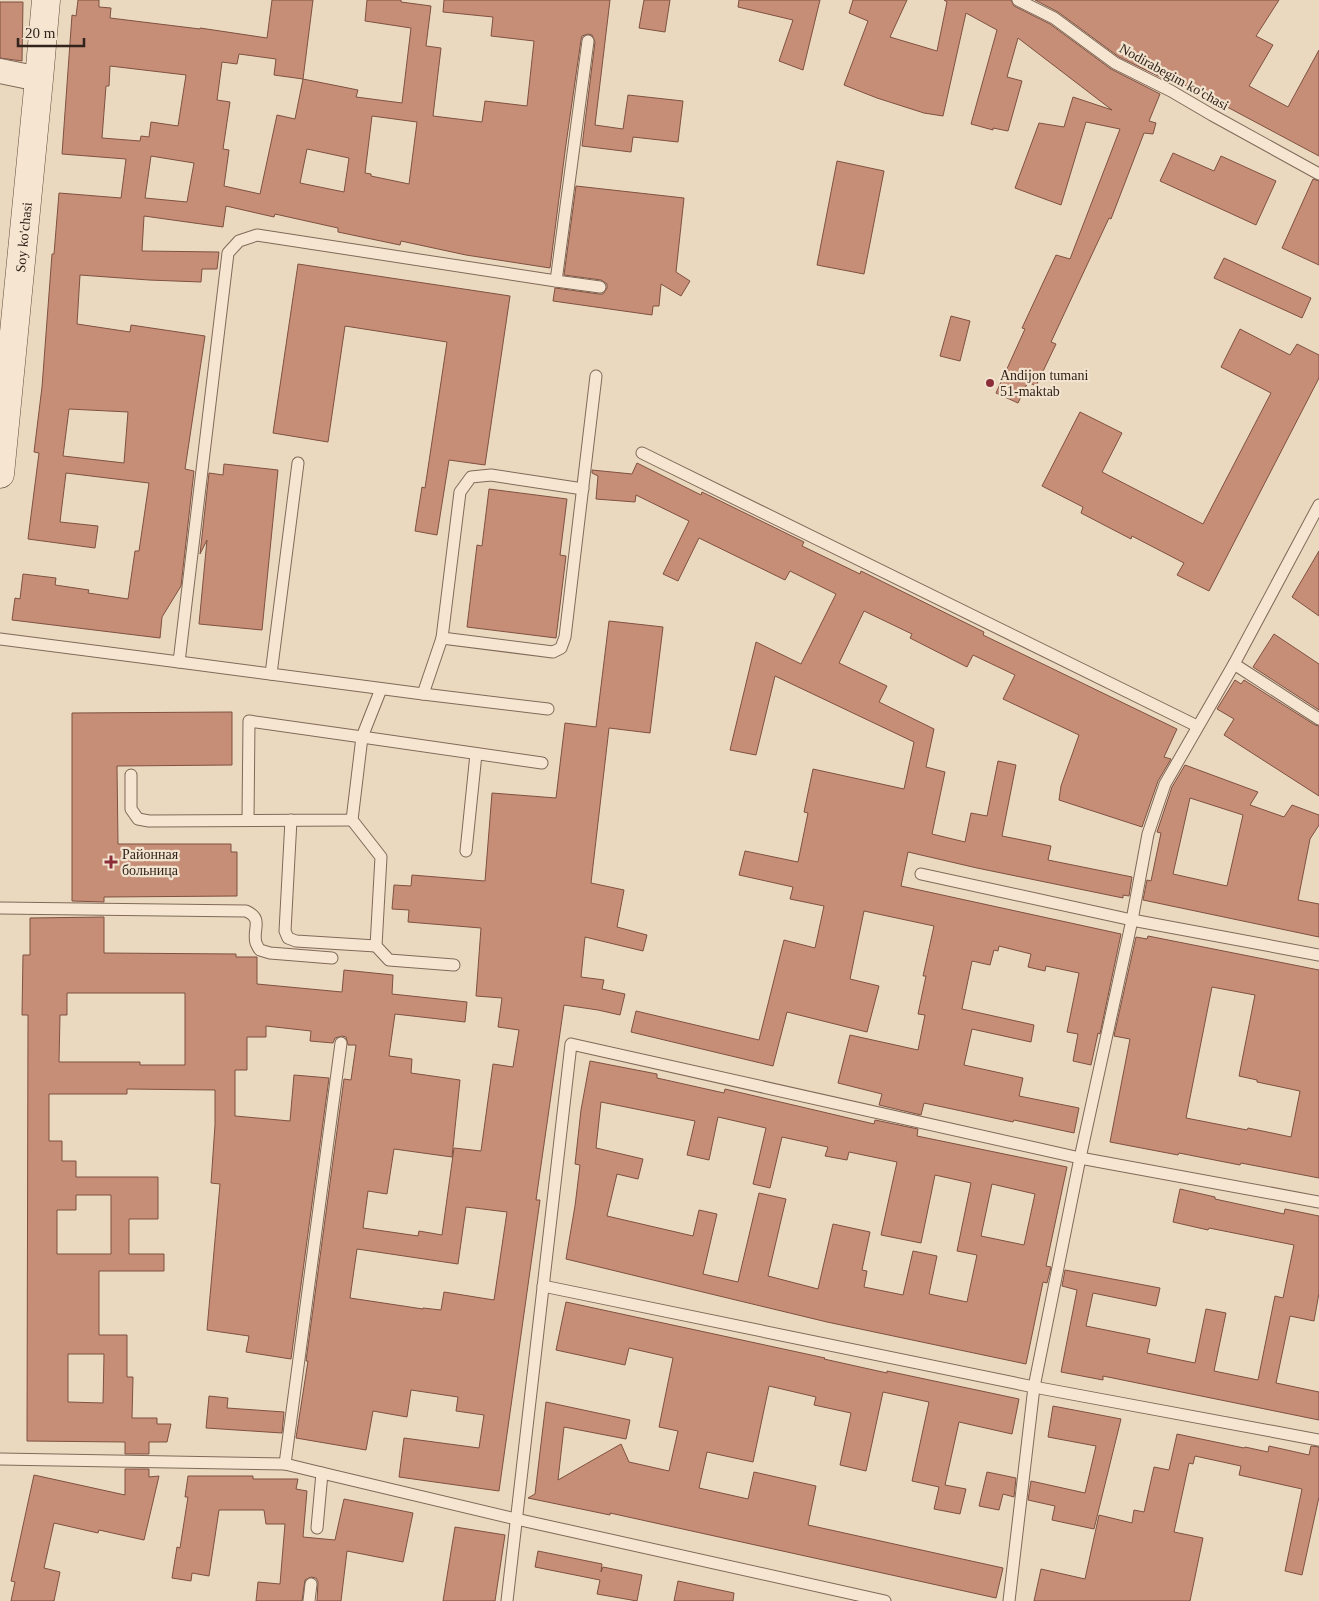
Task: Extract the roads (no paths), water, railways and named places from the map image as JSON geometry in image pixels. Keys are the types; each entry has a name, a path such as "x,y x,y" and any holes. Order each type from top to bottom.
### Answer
{"main road":[{"name":"Soy ko'chasi","path":"0,474 46,0"}],"street":[{"path":"0,71 39,79"}],"lane":[{"name":"Nodirabegim ko'chasi","path":"1018,0 1054,18 1115,62 1171,91 1319,174"},
{"path":"556,281 588,41"},
{"path":"179,662 228,253 239,241 257,235 600,287"},
{"path":"442,638 553,652 562,648 565,637 596,376"},
{"path":"642,453 1197,726"},
{"path":"271,674 298,464"},
{"path":"423,694 442,638 460,492 471,477 491,475 583,488"},
{"path":"1009,1601 1034,1387 1080,1158 1132,920 1148,834 1165,784 1234,664 1319,506"},
{"path":"0,639 548,710"},
{"path":"1234,664 1319,719"},
{"path":"376,946 381,857 352,820 362,737 381,689"},
{"path":"248,820 249,721 542,763"},
{"path":"466,851 476,754"},
{"path":"131,775 131,809 138,819 149,821 352,820"},
{"path":"291,820 285,932 288,938 296,941 376,946 389,960 454,965"},
{"path":"921,874 1132,920 1319,955"},
{"path":"0,908 246,911 253,914 256,920 255,942 260,950 270,954 332,958"},
{"path":"285,1464 341,1043"},
{"path":"507,1601 571,1044 1080,1158 1319,1202"},
{"path":"543,1286 1034,1387 1319,1440"},
{"path":"0,1459 285,1464 516,1519 885,1601"},
{"path":"317,1528 322,1473"},
{"path":"309,1601 311,1584"}],"place":[{"name":"Andijon tumani 51-maktab","path":"990,383"},
{"name":"Районная больница","path":"111,862"}]}
